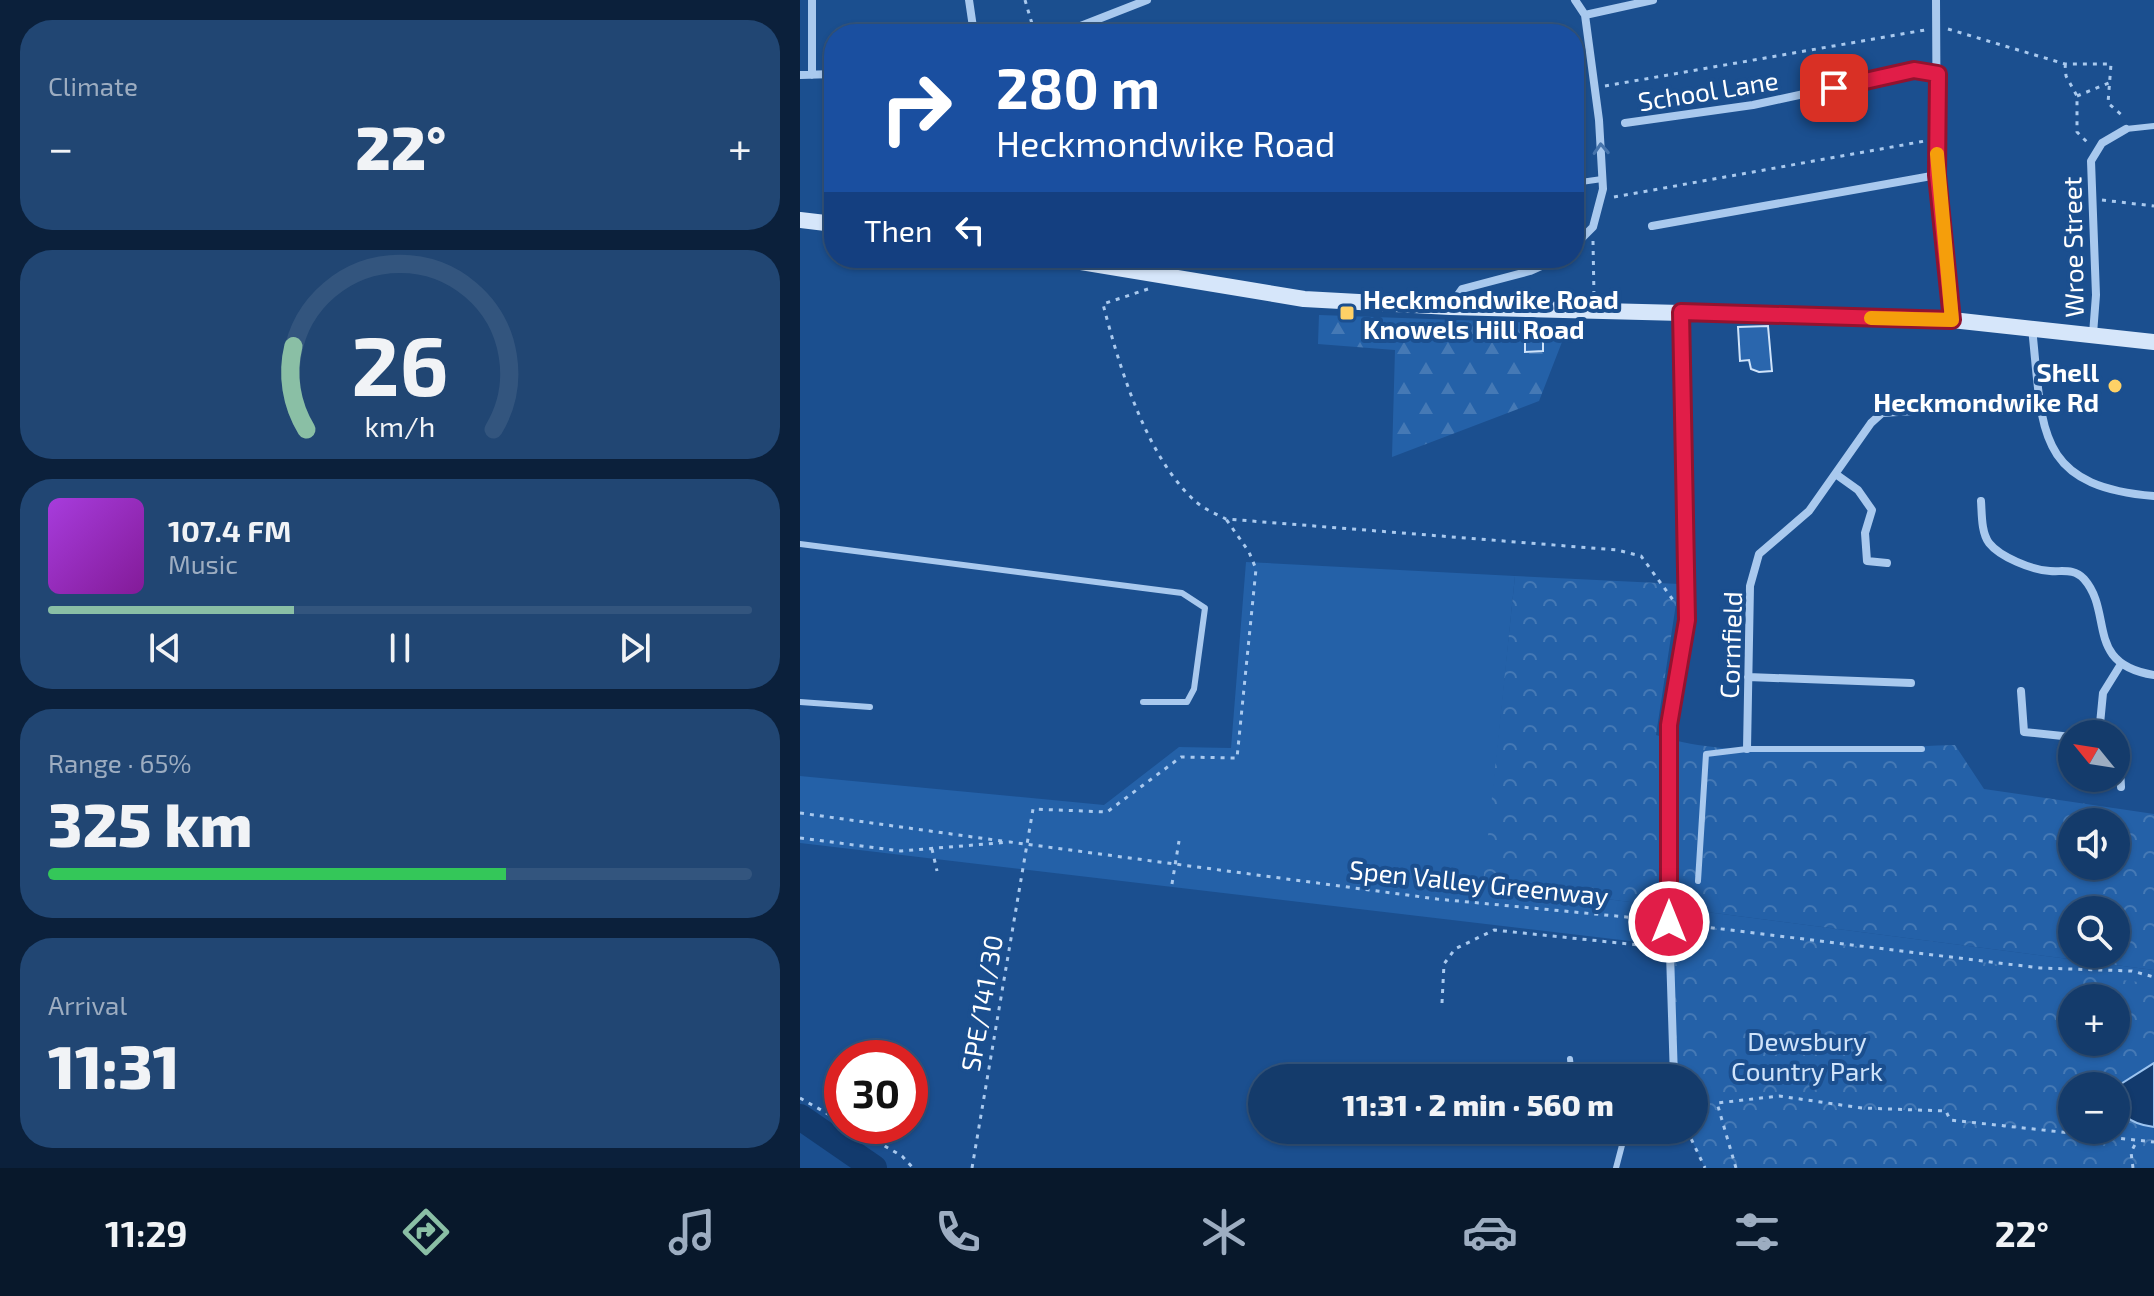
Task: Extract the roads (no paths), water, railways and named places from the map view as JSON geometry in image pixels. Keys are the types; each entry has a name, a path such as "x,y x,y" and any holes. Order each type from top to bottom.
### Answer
{"main road":[{"path":"800,220 824,223"},
{"path":"1112,268 1304,299 1450,307 1952,320 2154,342"}],"street":[{"path":"812,0 812,75"},
{"path":"969,0 973,24"},
{"path":"1086,24 1147,0"},
{"path":"1575,0 1585,15 1599,120 1602,179 1602,199 1593,227 1584,236"},
{"path":"1585,15 1653,0"},
{"path":"1936,0 1937,175 1952,320"},
{"name":"School Lane","path":"1625,123 1753,105 1914,70 1938,74"},
{"path":"800,75 824,74"},
{"name":"Wroe Street","path":"2093,334 2096,295 2091,200 2095,151 2126,129"},
{"path":"1652,226 1937,175"},
{"path":"1450,307 1462,289 1537,268"},
{"path":"1674,1064 1669,922 1669,725 1687,620 1681,312"},
{"path":"2032,328 2040,403 2055,455 2065,468 2088,484 2120,493 2154,496"},
{"name":"Cornfield","path":"1747,749 1750,586 1759,554 1809,511 1871,423 1882,413 2040,403"},
{"path":"1837,475 1858,490 1872,510 1865,533 1867,561 1887,563"},
{"path":"1981,501 1985,533 1997,550 2040,570 2071,571 2081,576 2090,587 2110,652 2121,664 2154,675"},
{"path":"2100,720 2103,693 2121,664"},
{"path":"1748,677 1911,683"},
{"path":"2021,691 2024,732 2058,736"}],"lane":[{"path":"2126,129 2154,126"},
{"path":"1584,182 1602,179"},
{"path":"800,544 1182,593 1199,601 1205,608 1194,689 1187,702 1143,702"},
{"path":"800,702 870,707"},
{"path":"1698,881 1706,754 1747,749 1922,749"},
{"path":"1570,1059 1571,1064"},
{"path":"1616,1168 1622,1144"}],"waterway":[{"path":"800,1117 874,1168"}],"place":[{"name":"Heckmondwike Road Knowels Hill Road","path":"1347,313"},
{"name":"Shell Heckmondwike Rd","path":"2115,386"}],"park label":[{"name":"Dewsbury Country Park","path":"1807,1055"}]}
